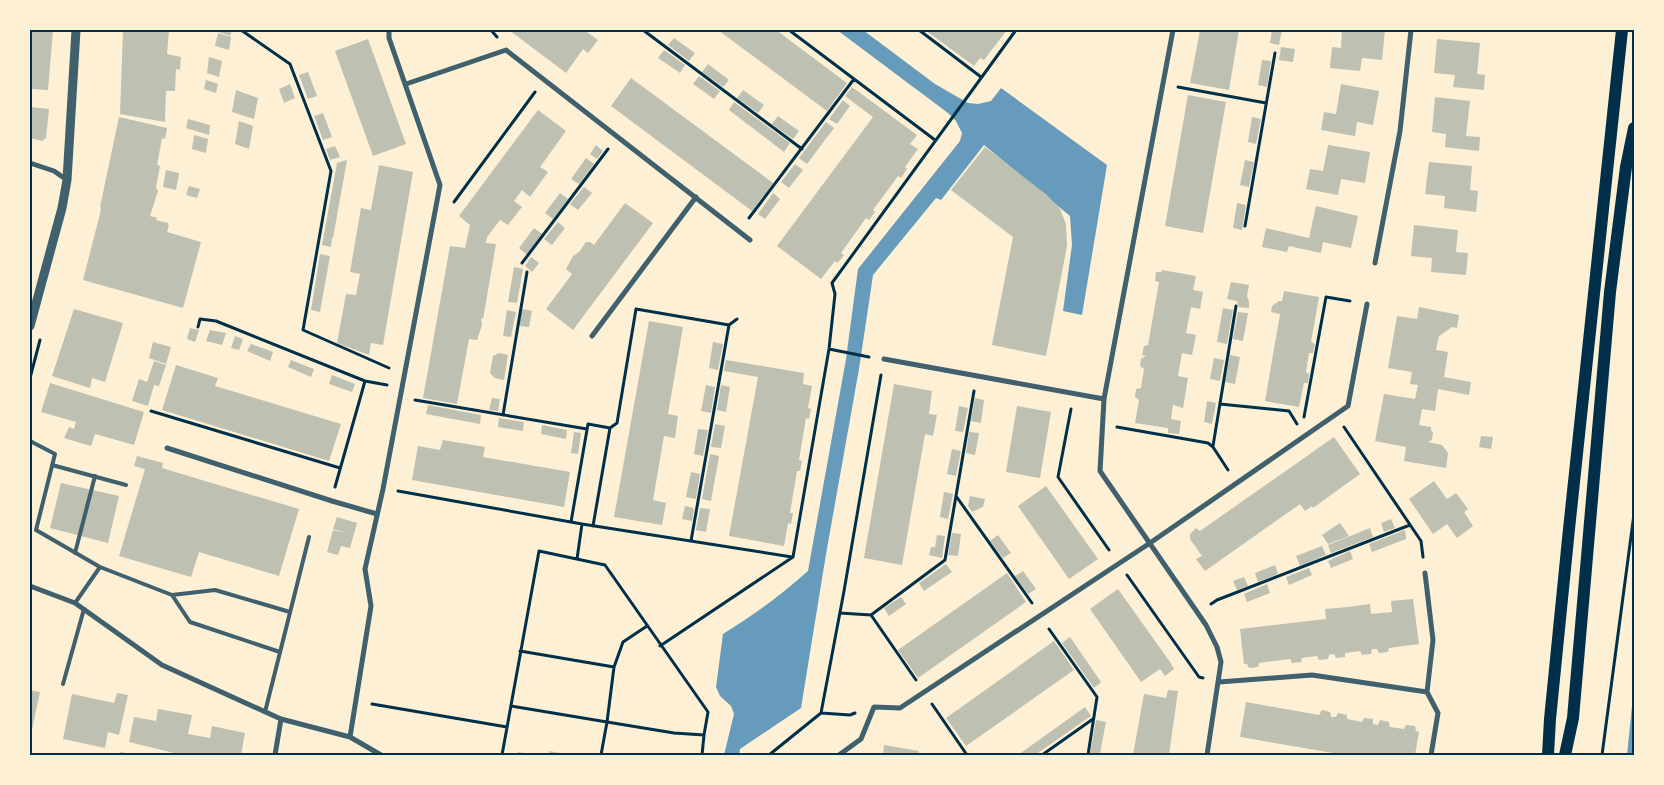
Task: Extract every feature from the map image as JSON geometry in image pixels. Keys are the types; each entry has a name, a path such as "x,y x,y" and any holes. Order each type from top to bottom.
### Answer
{"main road":[{"path":"1548,755 1567,548 1622,30"},
{"path":"1566,755 1573,718 1610,292 1626,167 1634,128"}],"street":[{"path":"30,326 62,208 67,180 76,30"},
{"path":"350,737 372,606 364,569 383,489 440,185 389,38 390,30"},
{"path":"1173,30 1104,399 1100,471 1206,625 1217,647 1221,662 1207,755"},
{"path":"1375,263 1400,131 1411,30"},
{"path":"406,84 506,50 750,240"},
{"path":"30,164 54,171 67,180"},
{"path":"592,336 696,197"},
{"path":"839,755 861,739 874,707 900,708 1150,543 1348,406 1367,304"},
{"path":"884,359 1104,399"},
{"path":"167,448 377,514"},
{"path":"1424,573 1433,640 1427,692 1438,713 1431,755"},
{"path":"30,586 75,603 162,664 281,719 350,737 381,755"},
{"path":"1219,682 1312,675 1427,692"},
{"path":"275,755 281,719"}],"lane":[{"path":"30,441 55,454 36,530 100,567 172,595 215,590 290,612"},
{"path":"52,465 126,485"},
{"path":"75,553 95,476"},
{"path":"265,712 309,537"},
{"path":"75,603 100,567"},
{"path":"172,595 190,622 280,652"},
{"path":"63,684 84,610"}],"path":[{"path":"241,30 290,64 330,171 303,330 404,375"},
{"path":"643,30 802,149"},
{"path":"789,30 935,140"},
{"path":"919,30 981,77"},
{"path":"660,646 793,557 829,349 835,294 832,282 1016,30"},
{"path":"1245,226 1275,53"},
{"path":"739,232 854,79"},
{"path":"434,218 447,212 545,80"},
{"path":"1163,85 1266,103"},
{"path":"522,263 618,136"},
{"path":"503,415 527,272"},
{"path":"1302,429 1326,297 1367,304"},
{"path":"615,305 729,325"},
{"path":"1212,447 1236,306"},
{"path":"593,526 610,428 617,422 636,308"},
{"path":"198,327 200,319 216,321 365,381 402,387"},
{"path":"691,541 729,325 736,319"},
{"path":"829,349 873,357"},
{"path":"770,754 821,713 884,359"},
{"path":"840,613 871,615 945,560 977,376"},
{"path":"332,501 365,381"},
{"path":"400,397 587,429"},
{"path":"1220,404 1289,411 1306,435"},
{"path":"151,411 340,468"},
{"path":"1335,415 1421,541 1424,573"},
{"path":"572,522 588,424 610,428"},
{"path":"1102,425 1208,443 1237,482"},
{"path":"383,489 593,526 793,557"},
{"path":"1602,755 1634,514"},
{"path":"577,559 582,524"},
{"path":"1198,613 1217,600 1410,525"},
{"path":"502,755 539,551 606,565 660,646 708,712 702,755"},
{"path":"871,615 967,755"},
{"path":"601,755 614,667 623,642 647,626"},
{"path":"520,651 614,667"},
{"path":"356,702 507,727"},
{"path":"511,706 674,733 704,735"},
{"path":"821,713 850,715 874,707"},
{"path":"1042,755 1094,719"},
{"path":"770,754 777,755"}],"water":[{"path":"837,30 863,30 935,84 968,103 978,104 991,101 1001,88 1107,165 1082,315 1063,311 1072,245 1070,216 984,145 941,200 936,198 873,275 859,369 801,708 740,749 739,755 724,755 734,714 731,706 720,696 716,687 723,634 767,604 808,571 846,359 858,269 960,141 962,133 956,121 948,113"},
{"path":"1634,686 1634,755 1627,755"}],"building":[{"path":"30,30 53,30 48,90 30,89"},
{"path":"123,30 169,30 167,54 181,57 180,70 176,69 175,91 166,91 165,122 120,114"},
{"path":"213,30 232,30 230,36"},
{"path":"509,30 584,30 598,40 588,53 583,49 566,73"},
{"path":"718,30 776,30 847,83 827,111"},
{"path":"925,30 1007,30 984,60 980,58 974,66"},
{"path":"1200,30 1239,30 1229,90 1190,83"},
{"path":"1272,30 1282,30 1279,45 1270,43"},
{"path":"1342,30 1385,30 1382,60 1362,58 1360,71 1330,68 1332,47 1341,48"},
{"path":"218,33 231,37 229,50 215,46"},
{"path":"674,38 695,53 689,61 668,45"},
{"path":"368,39 406,144 373,156 335,51"},
{"path":"1437,39 1480,43 1477,74 1485,75 1484,90 1453,87 1455,75 1434,73"},
{"path":"1281,47 1295,49 1293,62 1279,60"},
{"path":"664,50 685,65 680,73 658,58"},
{"path":"209,57 222,61 219,77 207,73"},
{"path":"1262,60 1271,61 1267,87 1258,85"},
{"path":"708,64 729,80 723,87 702,72"},
{"path":"308,72 317,96 308,99 299,75"},
{"path":"699,76 720,91 714,99 693,84"},
{"path":"631,78 773,183 752,211 611,106"},
{"path":"206,80 218,84 216,93 204,89"},
{"path":"290,84 295,98 284,103 279,89"},
{"path":"1341,84 1379,91 1373,125 1357,122 1355,136 1321,130 1324,112 1336,114"},
{"path":"852,87 917,135 910,144 918,149 905,167 907,169 901,178 898,176 873,210 875,212 869,220 866,218 841,253 844,255 837,263 835,261 821,279 777,246 873,117 845,96"},
{"path":"236,90 258,98 254,119 232,112"},
{"path":"743,90 764,105 758,113 737,98"},
{"path":"1188,95 1226,102 1203,233 1165,226"},
{"path":"1435,97 1470,101 1466,136 1480,137 1479,151 1445,147 1446,134 1432,132"},
{"path":"843,100 850,106 837,124 829,119"},
{"path":"734,102 790,143 784,152 729,110"},
{"path":"30,107 49,109 46,138 42,141 30,138"},
{"path":"538,110 566,131 540,167 548,172 530,197 522,190 514,201 522,207 508,225 500,220 487,237 486,243 496,244 483,319 481,318 482,325 477,340 469,339 457,404 423,398 450,246 465,248 470,225 459,216"},
{"path":"323,113 332,137 323,140 314,116"},
{"path":"778,116 799,131 793,139 772,124"},
{"path":"119,117 167,128 165,139 162,138 157,165 160,166 156,187 158,191 150,216 157,218 156,220 168,223 167,232 201,242 183,308 83,280 100,214"},
{"path":"1252,117 1261,119 1256,144 1248,142"},
{"path":"188,119 210,125 209,135 186,128"},
{"path":"239,121 253,126 249,149 235,144"},
{"path":"826,122 834,128 807,164 799,158"},
{"path":"194,135 208,139 206,153 192,149"},
{"path":"596,145 603,151 597,159 590,154"},
{"path":"1328,145 1370,152 1365,183 1341,179 1338,195 1306,189 1310,169 1323,171"},
{"path":"335,146 340,157 330,160 326,149"},
{"path":"985,147 1047,195 1060,209 1066,224 1067,246 1046,356 992,345 1013,237 951,190"},
{"path":"586,158 594,164 579,184 571,179"},
{"path":"347,160 331,247 322,245 337,163"},
{"path":"1245,160 1254,162 1249,187 1240,185"},
{"path":"1429,162 1472,166 1470,190 1478,191 1476,212 1444,208 1445,196 1425,194"},
{"path":"795,164 803,170 789,188 781,182"},
{"path":"379,165 413,172 383,345 371,343 369,355 337,343 346,294 356,295 360,274 350,272 361,208 371,210"},
{"path":"166,170 179,173 176,190 163,187"},
{"path":"189,186 200,189 197,198 186,195"},
{"path":"584,187 592,193 578,210 570,204"},
{"path":"560,193 568,199 553,219 545,213"},
{"path":"773,193 780,199 765,219 758,214"},
{"path":"625,203 653,223 573,330 546,309 572,274 566,269 573,256 579,252 586,242 594,245"},
{"path":"1237,203 1246,205 1242,230 1233,228"},
{"path":"1316,206 1358,216 1351,248 1323,242 1321,253 1289,246 1287,252 1262,247 1266,228 1309,238"},
{"path":"558,222 565,228 552,245 544,239"},
{"path":"1414,225 1458,230 1456,252 1468,253 1466,275 1431,272 1432,258 1411,256"},
{"path":"534,228 542,234 527,255 519,248"},
{"path":"320,254 330,256 320,312 311,310"},
{"path":"531,257 539,263 532,272 525,266"},
{"path":"514,267 523,269 517,303 508,302"},
{"path":"1162,270 1196,276 1193,290 1203,292 1200,309 1191,307 1186,333 1196,335 1192,355 1182,353 1178,376 1188,378 1183,408 1173,405 1171,419 1181,421 1179,434 1168,433 1168,428 1135,423 1139,400 1135,397 1136,389 1141,388 1144,369 1140,366 1141,359 1146,356 1142,355 1144,346 1148,345 1159,282 1155,281 1156,272 1161,272"},
{"path":"1231,282 1249,285 1247,296 1249,308 1239,307 1237,301 1227,299"},
{"path":"1284,291 1319,297 1311,342 1315,344 1313,353 1309,353 1306,372 1309,374 1308,383 1304,383 1299,407 1265,401 1280,314 1271,312 1272,306 1282,301"},
{"path":"1419,307 1459,315 1457,328 1452,327 1439,336 1436,350 1448,352 1444,377 1471,382 1469,395 1438,389 1435,411 1422,409 1419,425 1431,427 1433,432 1432,440 1428,442 1442,445 1448,453 1446,468 1404,461 1406,447 1375,441 1384,394 1415,399 1418,385 1410,384 1412,372 1388,368 1397,316 1417,319"},
{"path":"1223,308 1233,310 1227,344 1217,342"},
{"path":"74,309 123,323 105,382 92,378 90,388 52,376"},
{"path":"522,309 532,311 529,327 519,326"},
{"path":"507,310 516,312 511,337 503,336"},
{"path":"1238,312 1248,313 1243,341 1233,339"},
{"path":"649,321 683,327 668,414 678,416 675,438 664,436 653,500 666,503 662,525 614,517"},
{"path":"190,328 199,330 195,342 187,339"},
{"path":"210,330 226,333 222,345 206,341"},
{"path":"235,336 243,339 239,350 231,348"},
{"path":"153,342 171,347 166,364 149,358"},
{"path":"713,342 723,344 718,370 709,368"},
{"path":"251,344 273,352 270,361 247,351"},
{"path":"499,353 508,355 504,380 495,378 490,373 493,356"},
{"path":"1230,355 1240,357 1235,384 1225,382"},
{"path":"1214,358 1224,360 1220,381 1210,379"},
{"path":"291,360 314,369 311,377 288,367"},
{"path":"726,360 804,373 803,384 812,386 808,408 811,409 809,419 806,418 799,460 802,461 800,471 797,471 790,513 793,513 791,524 788,523 784,546 729,536 758,377 724,371"},
{"path":"154,361 166,365 159,386 154,385 148,406 132,401 139,379 147,382"},
{"path":"176,365 218,378 215,386 341,424 329,461 162,410"},
{"path":"332,375 355,384 352,392 329,384"},
{"path":"50,383 144,412 134,445 95,434 91,446 64,438 69,427 74,429 76,422 41,412"},
{"path":"894,384 932,391 929,414 937,415 933,436 925,434 902,565 864,558"},
{"path":"706,385 715,387 711,413 701,411"},
{"path":"721,385 730,387 726,412 717,410"},
{"path":"492,398 500,399 498,411 489,410"},
{"path":"975,398 984,400 981,423 971,421"},
{"path":"1207,401 1216,403 1212,424 1204,422"},
{"path":"428,405 481,415 480,424 426,414"},
{"path":"959,406 968,408 963,432 955,431"},
{"path":"1017,406 1051,412 1040,478 1006,472"},
{"path":"499,418 524,422 523,431 498,427"},
{"path":"715,424 725,426 721,448 711,447"},
{"path":"542,425 567,430 566,439 541,434"},
{"path":"698,429 708,430 703,456 694,454"},
{"path":"574,432 581,433 578,454 571,453"},
{"path":"969,432 979,433 975,455 966,453"},
{"path":"1481,436 1493,437 1491,449 1479,447"},
{"path":"1334,437 1360,474 1313,508 1312,506 1305,511 1300,504 1205,571 1196,559 1202,556 1190,539 1190,534 1196,528 1200,531"},
{"path":"443,440 485,447 483,457 570,472 564,507 412,480 418,446 440,450"},
{"path":"952,449 961,451 956,476 947,474"},
{"path":"710,454 719,456 711,501 702,499"},
{"path":"137,456 163,463 162,468 299,509 279,576 199,552 191,577 119,556 145,469 134,466"},
{"path":"691,472 700,474 696,499 686,497"},
{"path":"1434,481 1447,499 1456,493 1468,509 1464,512 1473,526 1457,538 1447,524 1433,534 1409,499"},
{"path":"61,483 119,496 108,543 50,528"},
{"path":"1046,486 1098,559 1069,579 1018,506"},
{"path":"944,492 953,494 948,519 940,517"},
{"path":"970,496 985,499 983,507 972,512 968,506"},
{"path":"685,506 694,508 692,521 682,519"},
{"path":"700,508 710,509 706,532 696,530"},
{"path":"337,517 357,523 350,548 341,546 338,555 327,552 333,530 350,534 333,529"},
{"path":"1391,519 1395,528 1384,532 1381,523"},
{"path":"1340,523 1349,536 1328,544 1322,535"},
{"path":"1370,528 1373,537 1331,553 1328,545"},
{"path":"1405,530 1406,539 1372,552 1369,544"},
{"path":"952,533 961,534 958,556 948,555"},
{"path":"937,535 945,536 942,558 929,555 931,547 935,547"},
{"path":"998,535 1011,553 1003,558 990,541"},
{"path":"1322,546 1326,555 1300,566 1296,556"},
{"path":"1350,551 1353,559 1331,568 1328,561"},
{"path":"946,564 952,572 924,591 919,583"},
{"path":"1275,565 1278,574 1258,582 1255,573"},
{"path":"1309,568 1312,575 1289,585 1286,577"},
{"path":"1023,571 1036,589 1028,594 1015,576"},
{"path":"1007,573 1026,602 918,678 898,650"},
{"path":"1244,577 1248,586 1237,590 1233,581"},
{"path":"1267,584 1270,593 1247,602 1244,594"},
{"path":"1118,589 1174,669 1165,676 1160,669 1141,682 1090,609"},
{"path":"901,597 906,604 889,616 884,608"},
{"path":"1413,599 1419,644 1389,648 1388,652 1379,653 1377,649 1372,649 1371,654 1362,655 1360,651 1345,653 1345,657 1336,658 1334,654 1329,655 1328,659 1319,660 1317,656 1302,658 1301,662 1292,663 1290,659 1259,663 1258,667 1249,668 1247,664 1244,664 1240,629 1326,619 1325,609 1370,604 1371,614 1392,612 1391,601"},
{"path":"1070,637 1101,682 1094,688 1062,643"},
{"path":"1054,641 1074,670 966,746 946,718"},
{"path":"30,690 40,692 31,734 30,734"},
{"path":"1168,690 1178,691 1169,755 1133,755 1144,694 1166,698"},
{"path":"117,693 128,695 119,735 108,732 105,748 63,739 72,694 114,703"},
{"path":"1246,702 1319,715 1322,710 1330,712 1331,717 1336,717 1338,713 1347,715 1347,719 1362,722 1364,718 1373,719 1373,724 1378,725 1380,720 1389,722 1390,727 1404,729 1406,725 1415,726 1416,731 1419,732 1415,755 1345,755 1240,737"},
{"path":"1085,707 1091,716 1035,755 1018,755"},
{"path":"158,709 192,715 188,734 210,738 212,726 245,733 241,755 182,755 129,742 134,717 156,721"},
{"path":"1096,720 1106,722 1100,755 1090,755"},
{"path":"884,745 919,751 918,755 883,755"},
{"path":"549,751 566,754 566,755 549,755"},
{"path":"120,752 133,754 133,755 120,755"},
{"path":"518,752 531,754 531,755 517,755"}]}
